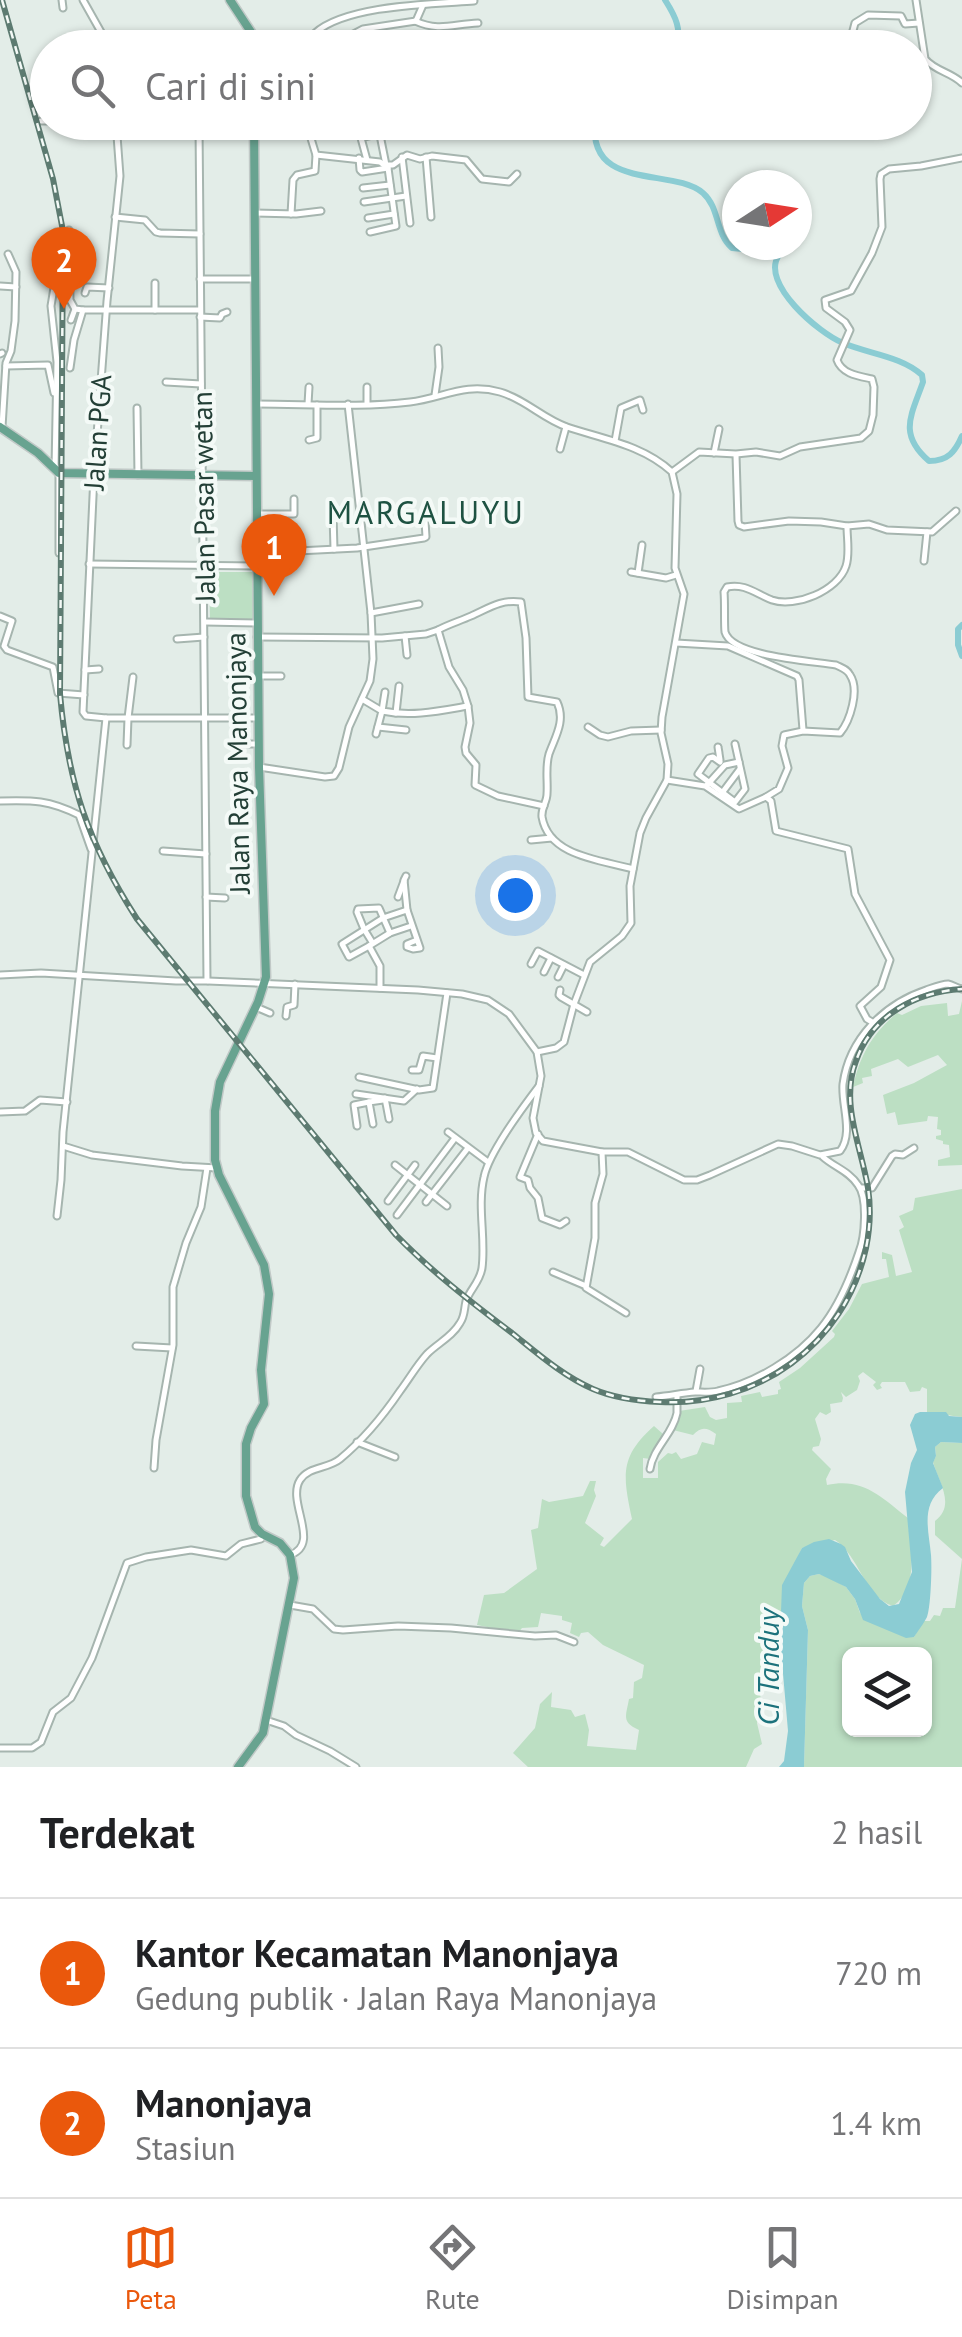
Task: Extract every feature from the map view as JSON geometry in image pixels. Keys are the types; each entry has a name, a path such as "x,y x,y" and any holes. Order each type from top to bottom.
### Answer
{"main road":[{"path":"230,0 250,30"},
{"name":"Jalan Raya Manonjaya","path":"254,140 259,768 266,983"},
{"path":"1,427 38,452 57,471 94,475 256,476"},
{"path":"238,1767 263,1733 294,1578 290,1556 280,1543 262,1534 252,1522 244,1476 248,1437 264,1408 261,1365 269,1294 264,1266 212,1168 218,1090 266,983"}],"street":[{"path":"83,0 100,30"},
{"path":"916,0 920,30"},
{"path":"318,30 354,16 395,7 474,1"},
{"path":"415,21 423,5"},
{"path":"853,30 855,22 868,15 903,16 905,24 919,23"},
{"path":"359,30 415,21 440,28 478,22"},
{"path":"932,66 962,83"},
{"name":"Jalan PGA","path":"84,696 94,475 118,140"},
{"name":"Jalan Pasar wetan","path":"199,140 207,981"},
{"path":"291,214 293,180 315,171 316,155 311,140"},
{"path":"361,140 368,160"},
{"path":"370,232 396,227 391,184 380,140"},
{"path":"316,155 359,158 387,167"},
{"path":"359,158 362,172 393,165 411,155 420,160 464,159 486,180 508,182 516,174"},
{"path":"402,157 410,223"},
{"path":"426,157 431,218"},
{"path":"672,472 699,452 780,456 800,447 861,438 873,415 872,379 840,367 837,360 850,330 824,303 850,291 879,238 882,174 889,169 962,158"},
{"path":"364,188 391,184"},
{"path":"364,202 407,196"},
{"path":"254,212 291,214 322,210"},
{"path":"368,218 394,214"},
{"path":"115,217 145,220 160,233 200,234"},
{"path":"69,230 70,300 79,309 155,310 220,318 227,312"},
{"path":"56,232 58,263 51,306 57,362 58,553"},
{"path":"1,427 6,366 2,354 11,350 16,287 16,270 8,254"},
{"path":"200,280 254,280"},
{"path":"155,282 155,310"},
{"path":"0,286 16,287"},
{"path":"85,293 87,287 109,288"},
{"path":"71,320 79,309"},
{"path":"70,368 79,309"},
{"path":"435,396 438,348"},
{"path":"6,366 48,365 56,401"},
{"path":"166,382 200,384"},
{"path":"367,386 368,404"},
{"path":"308,387 308,405"},
{"path":"254,404 413,402 466,388 499,392 566,427 642,452 672,472 677,494 676,576 684,594 661,730 667,754 667,780 643,825 628,898 630,923 622,936 593,957 564,1042 537,1052"},
{"path":"615,441 621,408 640,400 643,410"},
{"path":"259,768 334,776 372,670 371,614 348,404"},
{"path":"309,440 317,438 317,405"},
{"path":"137,408 138,475"},
{"path":"560,449 566,427"},
{"path":"714,453 719,429"},
{"path":"736,454 739,524 749,528 789,521 869,524 887,530 927,532 935,530 956,511"},
{"path":"257,514 294,514 294,499"},
{"path":"333,515 334,549"},
{"path":"258,553 364,548 424,538 425,521"},
{"path":"803,731 796,676 731,644 726,632 725,589 737,586 789,602 823,592 844,570 847,526"},
{"path":"924,561 927,532"},
{"path":"642,545 634,573 676,576"},
{"path":"89,564 258,566"},
{"path":"258,637 426,634 492,605 521,602 528,697 558,702 560,707 559,731 547,765 548,800 542,816 552,838 570,852 633,869"},
{"path":"371,614 419,604"},
{"path":"0,616 12,621 5,648 52,666 58,693 84,696 86,716 259,718"},
{"path":"205,622 257,622"},
{"path":"438,630 468,706 470,723 465,747 476,765 475,785 498,796 544,806"},
{"path":"405,636 408,655"},
{"path":"177,639 204,637"},
{"path":"676,644 731,644 768,655 836,665 850,674 853,692 849,720 840,733 803,731 782,736 788,768 779,790 740,809 707,785 697,772 713,757 720,765 740,766"},
{"path":"85,670 100,669"},
{"path":"258,676 281,676"},
{"path":"128,745 133,678"},
{"path":"396,713 399,686"},
{"path":"385,692 377,730 406,730"},
{"path":"362,700 382,711 410,715 468,706"},
{"path":"57,1216 106,718"},
{"path":"588,727 608,737 661,730"},
{"path":"243,744 260,744"},
{"path":"667,780 707,785 734,802 745,787 736,744"},
{"path":"707,785 720,765 718,747 719,753"},
{"path":"102,752 114,752"},
{"path":"722,794 740,766"},
{"path":"766,797 771,802 776,831 850,850 854,894 890,960 879,990 860,1006 872,1022"},
{"path":"0,802 44,802 79,815 92,852"},
{"path":"531,840 552,838"},
{"path":"817,843 817,852"},
{"path":"164,851 206,854"},
{"path":"405,878 401,897 416,940"},
{"path":"206,897 224,898"},
{"path":"388,900 401,897"},
{"path":"380,988 380,966 369,946 358,909 379,908 390,933"},
{"path":"407,910 383,918 342,944 350,957 385,941 390,933 411,926"},
{"path":"356,935 369,946"},
{"path":"531,964 538,951 584,975"},
{"path":"544,972 550,958"},
{"path":"558,977 564,966"},
{"path":"0,975 295,984 476,997 495,1003 509,1014 537,1052 541,1076 533,1118 538,1134 547,1142 602,1152 628,1152 690,1181 778,1144 820,1155 839,1166 861,1188 861,1247 844,1291 820,1329 790,1356 757,1377 717,1391 656,1397"},
{"path":"286,1016 287,1007 294,1006 295,984"},
{"path":"820,1155 840,1151 845,1144 845,1076 857,1043 872,1022 914,994 947,984 960,989"},
{"path":"560,990 560,996 587,1012"},
{"path":"360,1077 417,1090 433,1088 446,993"},
{"path":"256,1008 270,1012"},
{"path":"436,1073 415,1070 423,1056 437,1058"},
{"path":"290,1556 301,1548 304,1527 296,1496 302,1478 310,1471 338,1462 376,1424 428,1354 460,1323 466,1298 478,1284 482,1267 481,1201 488,1162 540,1086"},
{"path":"356,1094 406,1100 417,1090"},
{"path":"357,1126 354,1105 386,1099"},
{"path":"386,1099 389,1120"},
{"path":"0,1112 25,1111 40,1100 67,1102"},
{"path":"368,1102 372,1124"},
{"path":"448,1132 488,1162"},
{"path":"538,1134 520,1177 528,1180 538,1197 542,1218 560,1225 566,1222"},
{"path":"397,1215 455,1138"},
{"path":"63,1146 92,1155 212,1168 173,1287 172,1348 154,1468"},
{"path":"426,1202 468,1148"},
{"path":"861,1188 872,1188 892,1156 904,1155 914,1148"},
{"path":"586,1286 603,1174 602,1152"},
{"path":"395,1165 447,1206"},
{"path":"388,1201 415,1165"},
{"path":"553,1272 586,1286 626,1314"},
{"path":"136,1346 172,1348"},
{"path":"696,1392 700,1369"},
{"path":"650,1468 652,1456 672,1427 677,1395"},
{"path":"358,1442 395,1457"},
{"path":"0,1748 32,1748 41,1742 53,1712 70,1698 92,1658 127,1563 191,1550 226,1556 242,1543 261,1540 262,1534"},
{"path":"290,1604 313,1609 334,1628 343,1630 451,1628 556,1635 574,1642"},
{"path":"266,1720 284,1726 356,1767"}],"green space":[{"path":"209,572 253,572 253,620 210,620"},
{"path":"962,1001 962,1165 938,1166 938,1160 950,1157 949,1145 936,1139 941,1135 938,1117 898,1125 895,1112 887,1114 883,1095 947,1065 938,1055 908,1067 898,1059 871,1069 872,1076 862,1078 863,1083 853,1087 868,1046 897,1013 947,1003 948,1016 959,1014"},
{"path":"962,1189 962,1417 927,1412 927,1389 910,1392 905,1382 882,1382 882,1388 877,1390 873,1385 876,1382 863,1372 858,1376 857,1390 846,1397 841,1392 842,1402 830,1404 831,1412 820,1412 815,1419 821,1439 812,1450 831,1469 827,1485 861,1486 908,1518 911,1565 902,1598 893,1606 883,1601 835,1540 802,1548 785,1604 781,1663 765,1661 770,1678 762,1685 757,1723 762,1744 754,1749 746,1767 528,1767 513,1753 535,1728 540,1704 552,1692 551,1707 571,1710 575,1717 585,1714 587,1746 636,1750 639,1730 629,1724 626,1714 634,1682 642,1678 644,1665 603,1645 588,1632 579,1637 570,1633 572,1623 562,1620 562,1616 541,1613 538,1627 522,1628 518,1633 477,1625 484,1595 504,1593 537,1569 531,1530 538,1528 542,1499 549,1502 583,1496 590,1481 596,1481 596,1496 585,1523 604,1538 600,1545 604,1547 632,1519 626,1468 635,1448 654,1426 663,1434 662,1440 650,1459 643,1458 643,1478 658,1478 658,1462 668,1453 676,1452 681,1459 697,1454 702,1442 714,1445 716,1434 709,1430 701,1429 693,1435 673,1430 679,1411 705,1407 716,1420 727,1418 727,1403 742,1402 741,1396 778,1394 779,1382 834,1337 832,1331 862,1284 889,1277 882,1252 892,1255 896,1276 912,1272 899,1230 904,1227 899,1216 913,1210 915,1198"},
{"path":"941,1442 962,1443 962,1559 935,1535 935,1521 945,1501 933,1462 935,1447"},
{"path":"962,1559 962,1767 804,1767 808,1630 802,1606 804,1583 810,1576 819,1574 846,1587 860,1613 914,1637 923,1621 940,1616 943,1608 955,1608"}],"water":[{"path":"920,1412 946,1412 962,1417 962,1443 941,1442 935,1447 933,1463 943,1488 929,1510 931,1568 927,1617 914,1637 906,1638 863,1620 846,1587 819,1574 810,1576 804,1583 802,1606 808,1630 804,1767 779,1767 784,1761 788,1731 780,1639 782,1585 802,1548 829,1539 845,1547 880,1599 889,1606 899,1604 912,1572 905,1492 917,1450 910,1425"}],"waterway":[{"path":"665,0 678,30"},
{"path":"596,140 605,159 618,168 689,185 703,193 722,232"},
{"path":"777,260 777,279 784,293 807,319 843,343 895,359 922,375 910,433 929,461 946,457 962,436"},
{"name":"Ci Tanduy","path":"962,625 958,629 962,656"}],"railway":[{"path":"2,0 30,98"},
{"path":"42,140 63,231 60,694 69,756 83,812 105,864 137,919 396,1235 424,1262 541,1356 593,1389 643,1401 696,1401 730,1394 762,1381 792,1363 839,1314 855,1283 866,1248 869,1196 850,1093 863,1045 884,1019 912,1001 962,989"}],"place":[{"name":"Manonjaya","path":"64,309"},
{"name":"Kantor Kecamatan Manonjaya","path":"274,596"}],"district":[{"name":"MARGALUYU","path":"426,512"}]}
